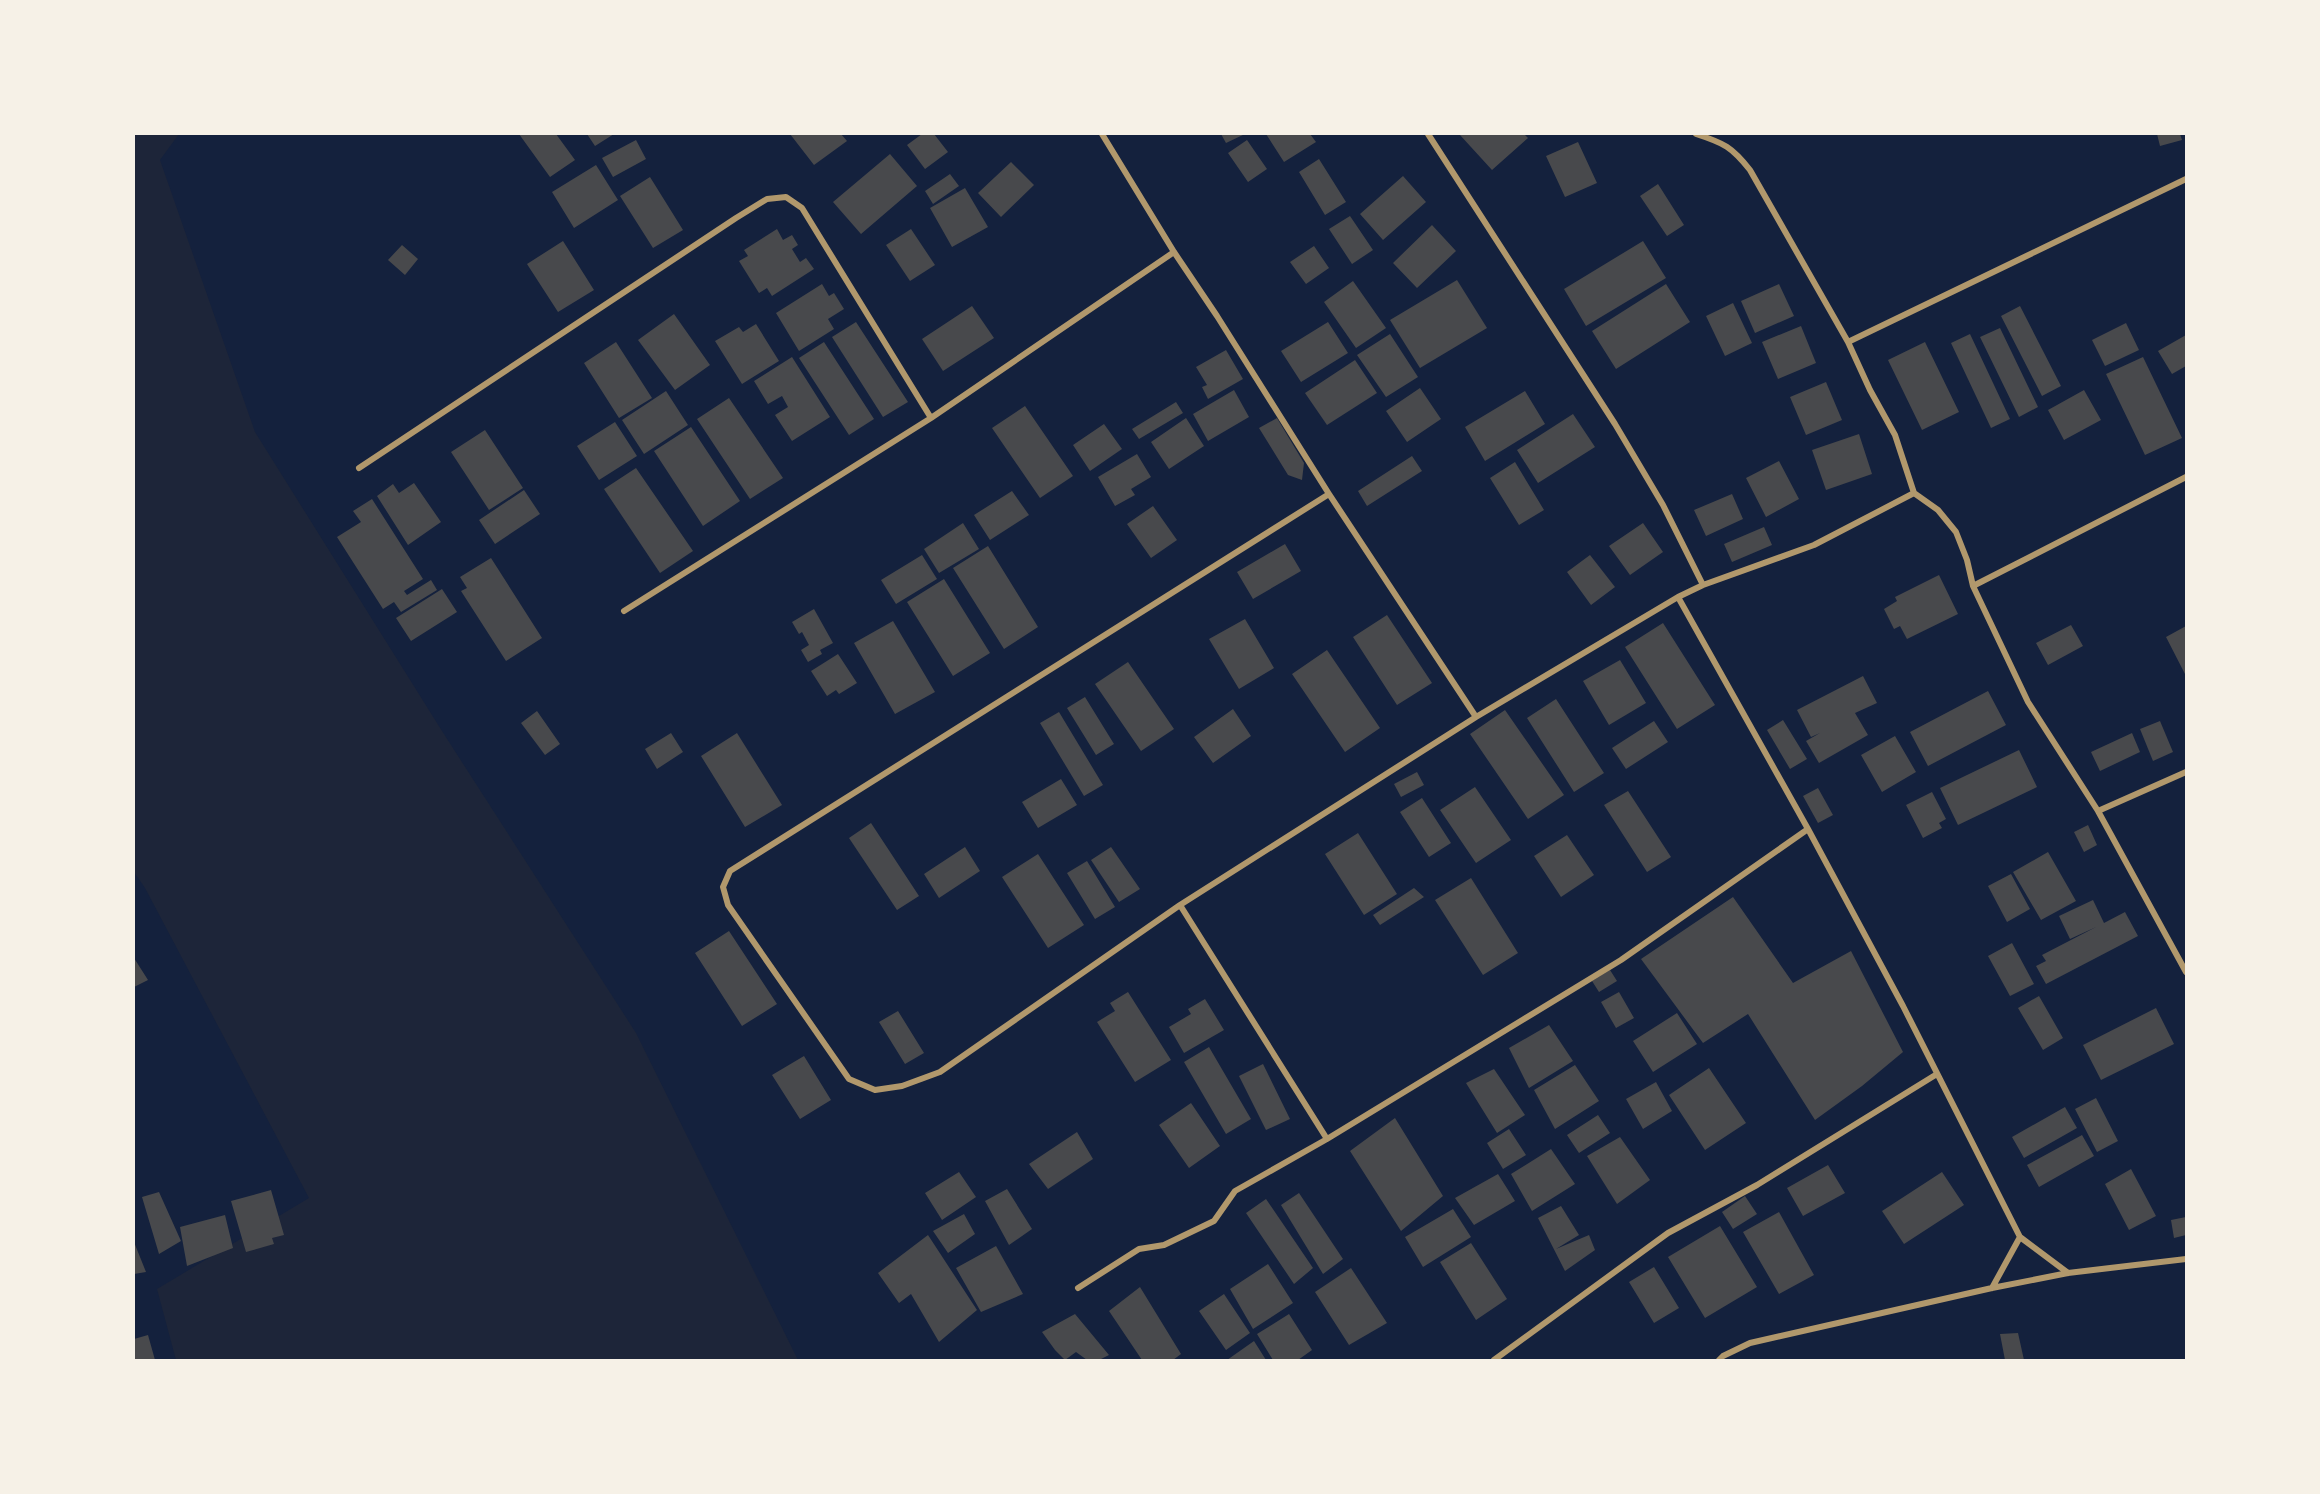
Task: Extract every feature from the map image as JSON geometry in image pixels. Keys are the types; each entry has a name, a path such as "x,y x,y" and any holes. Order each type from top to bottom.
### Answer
{"street":[{"path":"1102,134 1174,252 1329,494 1476,717"},
{"path":"1428,134 1615,424 1663,505 1703,585"},
{"path":"1696,134 1714,139 1735,151 1750,170 1848,342 1870,390 1895,435 1914,493 1938,510 1956,532 1967,560 1973,586 2028,702 2098,811 2187,972"},
{"path":"1848,342 2187,179"},
{"path":"359,468 736,218 767,199 786,197 802,208 931,418"},
{"path":"624,611 931,418 1174,252"},
{"path":"1973,586 2187,477"},
{"path":"1329,494 730,871 723,887 728,905 849,1079 874,1090 902,1086 940,1072 1180,905 1476,717 1678,597 1703,585 1814,545 1914,493"},
{"path":"1678,597 1808,829 2020,1237 2068,1273"},
{"path":"2098,811 2187,772"},
{"path":"1078,1288 1138,1249 1164,1245 1214,1221 1235,1191 1327,1139 1621,960 1808,829"},
{"path":"1180,905 1327,1139"},
{"path":"1494,1360 1668,1233 1756,1185 1937,1074"},
{"path":"1992,1288 2020,1237"},
{"path":"1719,1360 1750,1343 1992,1288 2068,1273 2187,1259"}],"shaded area":[{"path":"134,134 179,134 160,160 255,432 442,731 636,1033 798,1360 176,1360 157,1289 309,1198 145,888 134,872"}],"building":[{"path":"519,134 556,134 575,160 550,177"},
{"path":"587,134 614,134 595,146"},
{"path":"790,134 841,134 847,141 814,165"},
{"path":"922,134 934,134 948,152 925,169 907,145"},
{"path":"1221,134 1245,134 1226,143"},
{"path":"1266,134 1310,134 1316,142 1284,162"},
{"path":"1461,134 1524,134 1528,138 1492,170"},
{"path":"2157,134 2180,134 2182,140 2160,146"},
{"path":"636,140 646,159 613,177 602,158"},
{"path":"1247,140 1267,169 1248,182 1228,153"},
{"path":"1578,142 1597,183 1565,197 1546,156"},
{"path":"890,154 917,186 861,234 833,202"},
{"path":"1319,159 1346,202 1325,215 1299,172"},
{"path":"1011,162 1034,185 1001,217 978,193"},
{"path":"596,165 618,200 574,228 552,192"},
{"path":"950,174 959,186 933,204 925,191"},
{"path":"1403,176 1426,202 1383,240 1360,214"},
{"path":"650,177 683,230 653,248 620,196"},
{"path":"1658,184 1684,225 1667,236 1640,196"},
{"path":"965,188 988,227 952,247 930,208"},
{"path":"1350,216 1373,250 1352,264 1329,229"},
{"path":"1432,225 1456,251 1417,288 1393,263"},
{"path":"777,229 783,240 792,235 798,245 792,249 800,262 806,258 814,269 772,296 767,288 759,293 739,261 748,256 744,250"},
{"path":"911,229 935,265 910,281 886,245"},
{"path":"563,241 594,290 558,312 527,264"},
{"path":"1643,241 1666,278 1586,326 1564,289"},
{"path":"402,245 418,259 405,275 388,260"},
{"path":"1314,246 1329,268 1306,284 1290,262"},
{"path":"1457,280 1487,328 1420,368 1390,320"},
{"path":"1353,281 1386,328 1356,348 1324,302"},
{"path":"822,284 829,296 834,293 844,309 828,319 834,329 799,351 776,313"},
{"path":"1666,284 1690,322 1616,369 1592,331"},
{"path":"1779,284 1794,316 1755,333 1741,301"},
{"path":"1733,303 1752,343 1725,356 1706,316"},
{"path":"972,306 994,338 943,371 922,339"},
{"path":"2020,306 2061,386 2042,396 2001,316"},
{"path":"674,314 710,365 675,390 638,340"},
{"path":"856,322 908,402 883,417 832,337"},
{"path":"1328,322 1348,353 1301,382 1281,351"},
{"path":"2126,323 2139,350 2105,366 2092,340"},
{"path":"756,324 779,361 742,384 715,341 739,327 743,332"},
{"path":"1801,326 1816,363 1778,379 1762,342"},
{"path":"2000,328 2038,407 2019,417 1980,337"},
{"path":"1390,334 1418,377 1386,397 1357,355"},
{"path":"1970,334 2010,419 1991,428 1951,343"},
{"path":"2186,335 2186,366 2172,374 2158,351"},
{"path":"616,342 652,398 619,418 584,363"},
{"path":"824,342 874,419 849,435 799,358"},
{"path":"1925,342 1959,412 1922,430 1888,360"},
{"path":"1226,350 1243,379 1208,399 1202,387 1207,385 1196,367"},
{"path":"792,357 830,417 792,441 775,415 788,407 782,396 768,404 754,381"},
{"path":"2143,357 2182,438 2145,455 2106,374"},
{"path":"1355,360 1377,393 1327,425 1305,393"},
{"path":"1826,382 1842,420 1806,435 1790,397"},
{"path":"1420,388 1441,419 1407,442 1386,411"},
{"path":"1234,390 1249,417 1208,441 1193,414"},
{"path":"2084,390 2101,420 2064,440 2048,410"},
{"path":"666,391 688,425 644,454 622,420"},
{"path":"1525,391 1545,424 1485,461 1465,427"},
{"path":"729,398 783,478 750,499 697,419"},
{"path":"1176,402 1183,413 1139,439 1132,429"},
{"path":"1025,406 1073,476 1040,498 992,428"},
{"path":"1573,414 1595,447 1538,483 1517,450"},
{"path":"1186,418 1204,446 1169,469 1151,442"},
{"path":"1277,418 1304,463 1302,480 1288,475 1259,428"},
{"path":"615,422 637,456 599,480 577,446"},
{"path":"1104,424 1122,449 1090,471 1073,445"},
{"path":"691,427 740,501 703,526 654,451"},
{"path":"485,430 523,488 489,510 451,452"},
{"path":"1859,434 1872,474 1826,490 1812,450"},
{"path":"1137,454 1151,477 1131,489 1135,495 1115,506 1098,477"},
{"path":"1412,456 1422,471 1367,506 1358,491"},
{"path":"1779,461 1799,499 1766,517 1746,478"},
{"path":"1515,462 1544,510 1519,525 1490,478"},
{"path":"636,468 693,551 660,573 604,489"},
{"path":"414,483 441,522 408,545 377,496 393,484 399,493"},
{"path":"524,490 540,514 495,544 479,520"},
{"path":"1012,491 1029,515 990,540 974,515"},
{"path":"1732,494 1743,519 1706,536 1694,510"},
{"path":"372,499 423,579 404,591 407,595 431,580 437,590 401,612 394,602 383,609 337,537 361,522 353,511"},
{"path":"1153,506 1177,540 1151,558 1127,524"},
{"path":"963,523 979,549 939,573 924,549"},
{"path":"1643,523 1663,552 1630,575 1609,546"},
{"path":"1764,527 1772,545 1732,562 1724,544"},
{"path":"1285,544 1301,571 1253,599 1237,572"},
{"path":"988,546 1038,627 1004,649 953,568"},
{"path":"922,555 937,579 896,604 881,580"},
{"path":"1590,555 1615,587 1591,605 1567,572"},
{"path":"491,558 542,638 506,661 461,591 467,588 460,577"},
{"path":"1939,575 1958,614 1907,639 1900,626 1894,629 1884,609 1897,601 1895,597"},
{"path":"944,579 990,653 953,676 907,602"},
{"path":"442,589 457,612 411,641 396,618"},
{"path":"814,609 833,643 820,650 822,654 808,662 801,650 809,645 802,632 799,634 792,622"},
{"path":"1387,615 1432,683 1397,705 1353,637"},
{"path":"1245,619 1274,668 1239,689 1209,639"},
{"path":"893,621 935,692 895,714 854,643"},
{"path":"1663,623 1715,705 1677,729 1625,647"},
{"path":"2071,625 2083,646 2048,665 2036,643"},
{"path":"2186,626 2186,676 2166,637"},
{"path":"1327,650 1380,728 1345,752 1292,674"},
{"path":"838,654 857,683 839,694 836,690 827,696 811,671"},
{"path":"1620,660 1646,703 1609,725 1583,681"},
{"path":"1128,662 1174,729 1141,751 1095,684"},
{"path":"1863,676 1877,703 1855,713 1868,735 1819,763 1806,741 1820,733 1811,737 1797,710"},
{"path":"1988,691 2006,725 1928,766 1910,732"},
{"path":"1085,697 1114,744 1096,755 1067,708"},
{"path":"1556,699 1604,773 1574,792 1527,718"},
{"path":"1233,709 1251,736 1213,763 1194,737"},
{"path":"1505,710 1564,795 1528,819 1470,734"},
{"path":"537,711 560,744 545,755 521,723"},
{"path":"1059,712 1103,785 1084,796 1040,723"},
{"path":"1783,720 1807,759 1790,769 1767,730"},
{"path":"1654,721 1668,742 1626,769 1612,748"},
{"path":"2160,721 2173,752 2153,761 2140,729"},
{"path":"671,733 683,752 657,769 645,749"},
{"path":"737,733 782,805 745,827 701,756"},
{"path":"2132,733 2140,752 2100,771 2091,752"},
{"path":"1895,736 1916,772 1882,792 1861,755"},
{"path":"2019,750 2037,787 1958,825 1940,788"},
{"path":"1417,772 1424,785 1401,797 1394,784"},
{"path":"1061,779 1077,805 1038,828 1022,802"},
{"path":"1475,787 1511,840 1476,863 1440,810"},
{"path":"1818,788 1833,815 1818,823 1803,796"},
{"path":"1628,791 1671,857 1647,872 1604,805"},
{"path":"1932,792 1946,819 1939,823 1942,828 1923,838 1906,805"},
{"path":"1422,798 1451,843 1429,857 1400,812"},
{"path":"871,823 919,896 897,910 849,838"},
{"path":"2088,825 2097,845 2084,852 2074,832"},
{"path":"1358,833 1397,894 1364,915 1325,854"},
{"path":"1567,835 1594,875 1561,897 1534,856"},
{"path":"965,847 980,871 939,898 924,874"},
{"path":"1111,847 1140,889 1119,902 1091,860"},
{"path":"2048,852 2076,901 2041,920 2013,872"},
{"path":"1038,854 1084,925 1048,948 1002,877"},
{"path":"1087,861 1115,907 1095,919 1067,873"},
{"path":"2011,874 2030,909 2007,922 1988,886"},
{"path":"1471,878 1518,953 1483,975 1435,900"},
{"path":"1414,888 1424,897 1380,925 1373,915"},
{"path":"1733,897 1793,983 1851,951 1903,1052 1862,1086 1815,1120 1748,1014 1703,1043 1641,959"},
{"path":"2093,900 2104,923 2125,912 2138,936 2046,984 2036,966 2046,961 2042,955 2096,927 2070,939 2059,916"},
{"path":"729,931 777,1004 742,1026 695,953"},
{"path":"2012,943 2034,984 2010,996 1988,956"},
{"path":"134,958 148,980 134,987"},
{"path":"1610,970 1617,981 1599,992 1592,981"},
{"path":"1128,992 1171,1060 1135,1082 1097,1022 1115,1011 1110,1003"},
{"path":"1619,992 1634,1018 1616,1028 1601,1002"},
{"path":"2039,996 2063,1038 2043,1050 2018,1008"},
{"path":"1205,999 1224,1030 1184,1053 1169,1027 1191,1014 1188,1009"},
{"path":"2156,1008 2174,1044 2101,1080 2083,1045"},
{"path":"898,1011 924,1053 905,1064 879,1022"},
{"path":"1677,1013 1697,1044 1653,1072 1633,1041"},
{"path":"1549,1025 1573,1061 1529,1088 1509,1048"},
{"path":"1209,1047 1251,1119 1226,1134 1184,1062"},
{"path":"804,1056 831,1100 800,1119 772,1075"},
{"path":"1263,1064 1290,1119 1266,1130 1239,1076"},
{"path":"1575,1065 1599,1101 1555,1129 1534,1090"},
{"path":"1709,1068 1746,1123 1705,1150 1669,1095"},
{"path":"1494,1069 1525,1115 1497,1133 1466,1083"},
{"path":"1656,1082 1672,1111 1643,1129 1626,1099"},
{"path":"2096,1098 2118,1141 2097,1152 2075,1109"},
{"path":"1191,1103 1220,1146 1189,1168 1159,1125"},
{"path":"2065,1107 2077,1128 2024,1158 2012,1137"},
{"path":"1598,1115 1610,1133 1579,1153 1567,1135"},
{"path":"1395,1118 1443,1196 1401,1231 1350,1151"},
{"path":"1509,1129 1526,1155 1503,1169 1487,1143"},
{"path":"1077,1132 1093,1159 1048,1189 1029,1164"},
{"path":"2082,1135 2094,1156 2039,1187 2027,1165"},
{"path":"1620,1137 1650,1180 1617,1204 1587,1156"},
{"path":"1551,1149 1575,1184 1532,1211 1511,1174"},
{"path":"1828,1165 1845,1193 1803,1216 1787,1188"},
{"path":"2131,1169 2156,1216 2129,1230 2105,1184"},
{"path":"959,1172 976,1197 942,1220 925,1193"},
{"path":"1942,1172 1964,1205 1904,1244 1882,1211"},
{"path":"1498,1174 1515,1201 1474,1225 1455,1198"},
{"path":"1007,1189 1032,1229 1009,1245 985,1201"},
{"path":"271,1190 284,1235 272,1238 274,1244 246,1252 231,1201"},
{"path":"159,1192 181,1241 159,1254 142,1197"},
{"path":"1299,1193 1343,1259 1323,1274 1281,1205"},
{"path":"1745,1196 1757,1214 1733,1229 1722,1212"},
{"path":"1266,1199 1313,1268 1294,1284 1246,1213"},
{"path":"1561,1206 1579,1235 1556,1249 1589,1235 1595,1250 1565,1271 1538,1218"},
{"path":"1453,1209 1471,1237 1423,1267 1405,1237"},
{"path":"1779,1212 1814,1275 1779,1294 1743,1232"},
{"path":"964,1214 975,1234 948,1253 933,1231"},
{"path":"225,1215 233,1248 187,1266 180,1227"},
{"path":"2186,1217 2186,1235 2174,1238 2171,1220"},
{"path":"1720,1226 1757,1287 1705,1318 1668,1257"},
{"path":"928,1235 977,1310 939,1342 911,1294 899,1303 878,1273"},
{"path":"134,1242 146,1272 134,1274"},
{"path":"1471,1243 1507,1299 1476,1320 1440,1262"},
{"path":"996,1246 1023,1294 981,1312 956,1268"},
{"path":"1268,1264 1293,1303 1253,1329 1230,1289"},
{"path":"1654,1267 1679,1308 1654,1323 1629,1282"},
{"path":"1351,1268 1387,1323 1349,1345 1315,1292"},
{"path":"1140,1287 1181,1354 1173,1360 1142,1360 1109,1311"},
{"path":"1224,1294 1250,1333 1226,1350 1199,1311"},
{"path":"1075,1314 1109,1355 1099,1360 1087,1360 1076,1352 1065,1360 1055,1350 1042,1332"},
{"path":"1289,1314 1312,1350 1298,1360 1273,1360 1257,1334"},
{"path":"2018,1333 2024,1360 2005,1360 2000,1334"},
{"path":"148,1335 155,1360 134,1360 134,1339"},
{"path":"1254,1341 1266,1360 1227,1360"}]}
